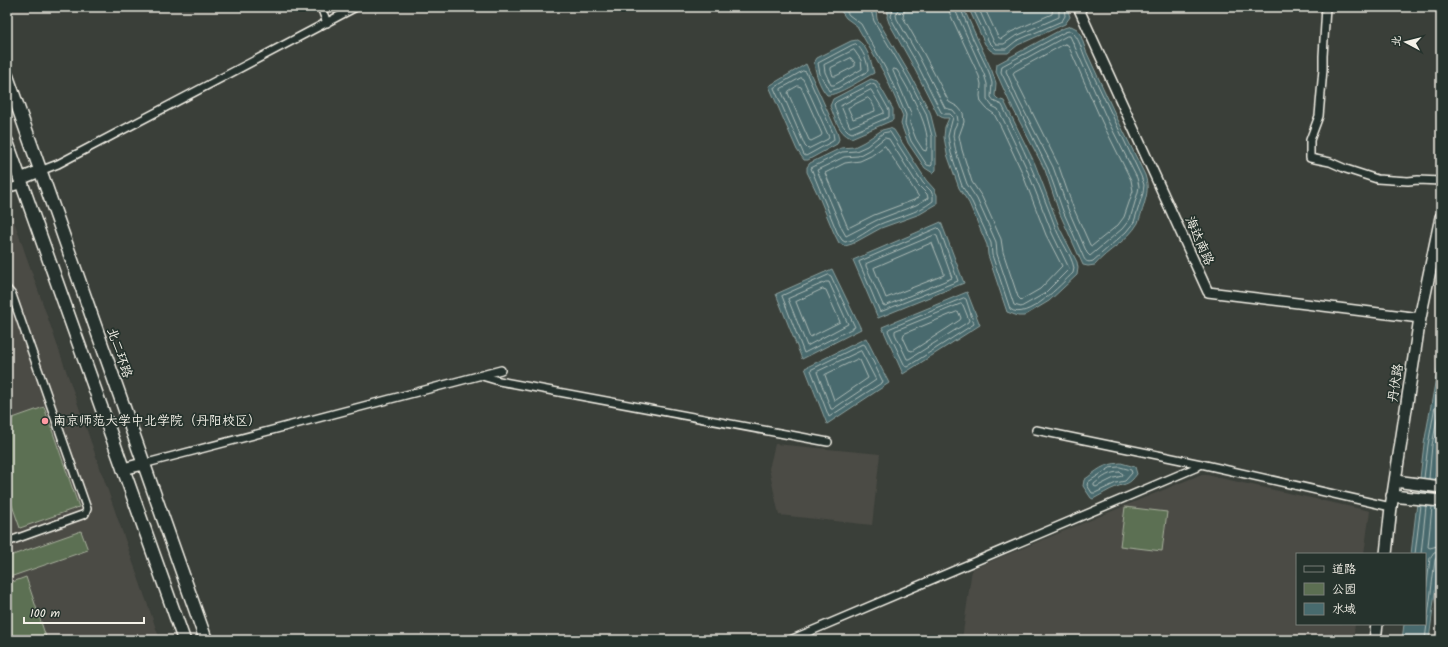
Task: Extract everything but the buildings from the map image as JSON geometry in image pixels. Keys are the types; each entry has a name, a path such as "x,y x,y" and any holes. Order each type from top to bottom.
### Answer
{"main road":[{"name":"北二环路","path":"7,76 206,640"},
{"path":"7,142 184,640"},
{"path":"21,182 40,171"},
{"name":"丹伏路","path":"1386,553 1392,501 1420,318 1441,217"},
{"path":"122,469 143,464"},
{"path":"1395,481 1441,487"},
{"path":"1392,501 1413,498 1441,501"},
{"path":"1375,640 1377,625"}],"street":[{"path":"321,7 327,23"},
{"path":"40,171 58,164 356,7"},
{"name":"海达南路","path":"1078,7 1208,292 1420,318"},
{"path":"1326,7 1319,116 1310,140 1310,158 1330,162 1377,179 1441,181"},
{"path":"7,189 21,182"},
{"path":"7,288 12,295 87,509 85,514 7,542"},
{"path":"143,464 501,370"},
{"path":"481,376 499,381 828,442"},
{"path":"1036,430 1200,464 1392,501"},
{"path":"790,640 1188,471 1200,464"}],"shaded area":[{"name":"南京师范大学中北学院（丹阳校区）","path":"7,201 160,640 7,640"},
{"path":"775,444 880,454 872,525 779,515 769,469"},
{"path":"1202,474 1370,511 1364,553 1296,553 1296,625 1355,625 1353,640 962,640 972,569"}],"green space":[{"path":"44,407 79,507 20,528 7,491 7,420"},
{"path":"1125,507 1167,512 1162,551 1120,546"},
{"path":"81,531 88,550 7,578 7,557"},
{"path":"26,577 47,640 7,640 7,584"}],"water":[{"path":"838,7 873,7 876,11 877,19 911,76 930,112 936,136 936,170 933,173 925,168 908,143 901,124 903,116 885,75 857,26 846,18"},
{"path":"892,7 963,7 992,71 996,83 995,96 1004,101 1035,164 1060,229 1077,262 1077,275 1049,301 1024,316 1018,316 1007,312 988,255 987,245 969,203 959,188 947,154 944,137 945,127 949,118 943,118 938,115 889,23 887,17 888,10"},
{"path":"968,7 1067,7 1070,17 1065,24 1018,45 1008,53 995,53 985,44"},
{"path":"1071,26 1077,29 1081,36 1086,51 1145,175 1147,187 1144,205 1138,223 1134,229 1095,265 1088,266 1083,265 1059,212 1045,170 1010,103 996,72 997,64 1064,28"},
{"path":"857,40 864,46 874,73 844,90 827,95 820,84 814,63 817,58 851,41"},
{"path":"806,64 839,139 837,144 808,160 804,160 797,150 769,86"},
{"path":"871,79 877,81 893,109 893,120 851,138 840,129 830,106 833,99"},
{"path":"890,128 894,130 926,180 934,189 937,195 937,204 920,214 881,228 852,244 845,246 839,243 834,233 807,172 807,167 810,163 841,148 854,147 882,130"},
{"path":"941,222 964,283 878,318 853,260"},
{"path":"832,269 861,329 802,359 776,294"},
{"path":"967,292 980,325 903,374 882,327"},
{"path":"866,338 889,383 827,424 805,368"},
{"path":"1441,350 1441,544 1429,640 1402,640 1404,625 1426,625 1426,553 1411,553 1424,444"},
{"path":"1121,463 1135,467 1137,474 1134,478 1128,483 1113,488 1093,499 1091,498 1083,486 1084,480 1105,466"}],"place":[{"name":"南京师范大学中北学院（丹阳校区）","path":"45,421"}]}
